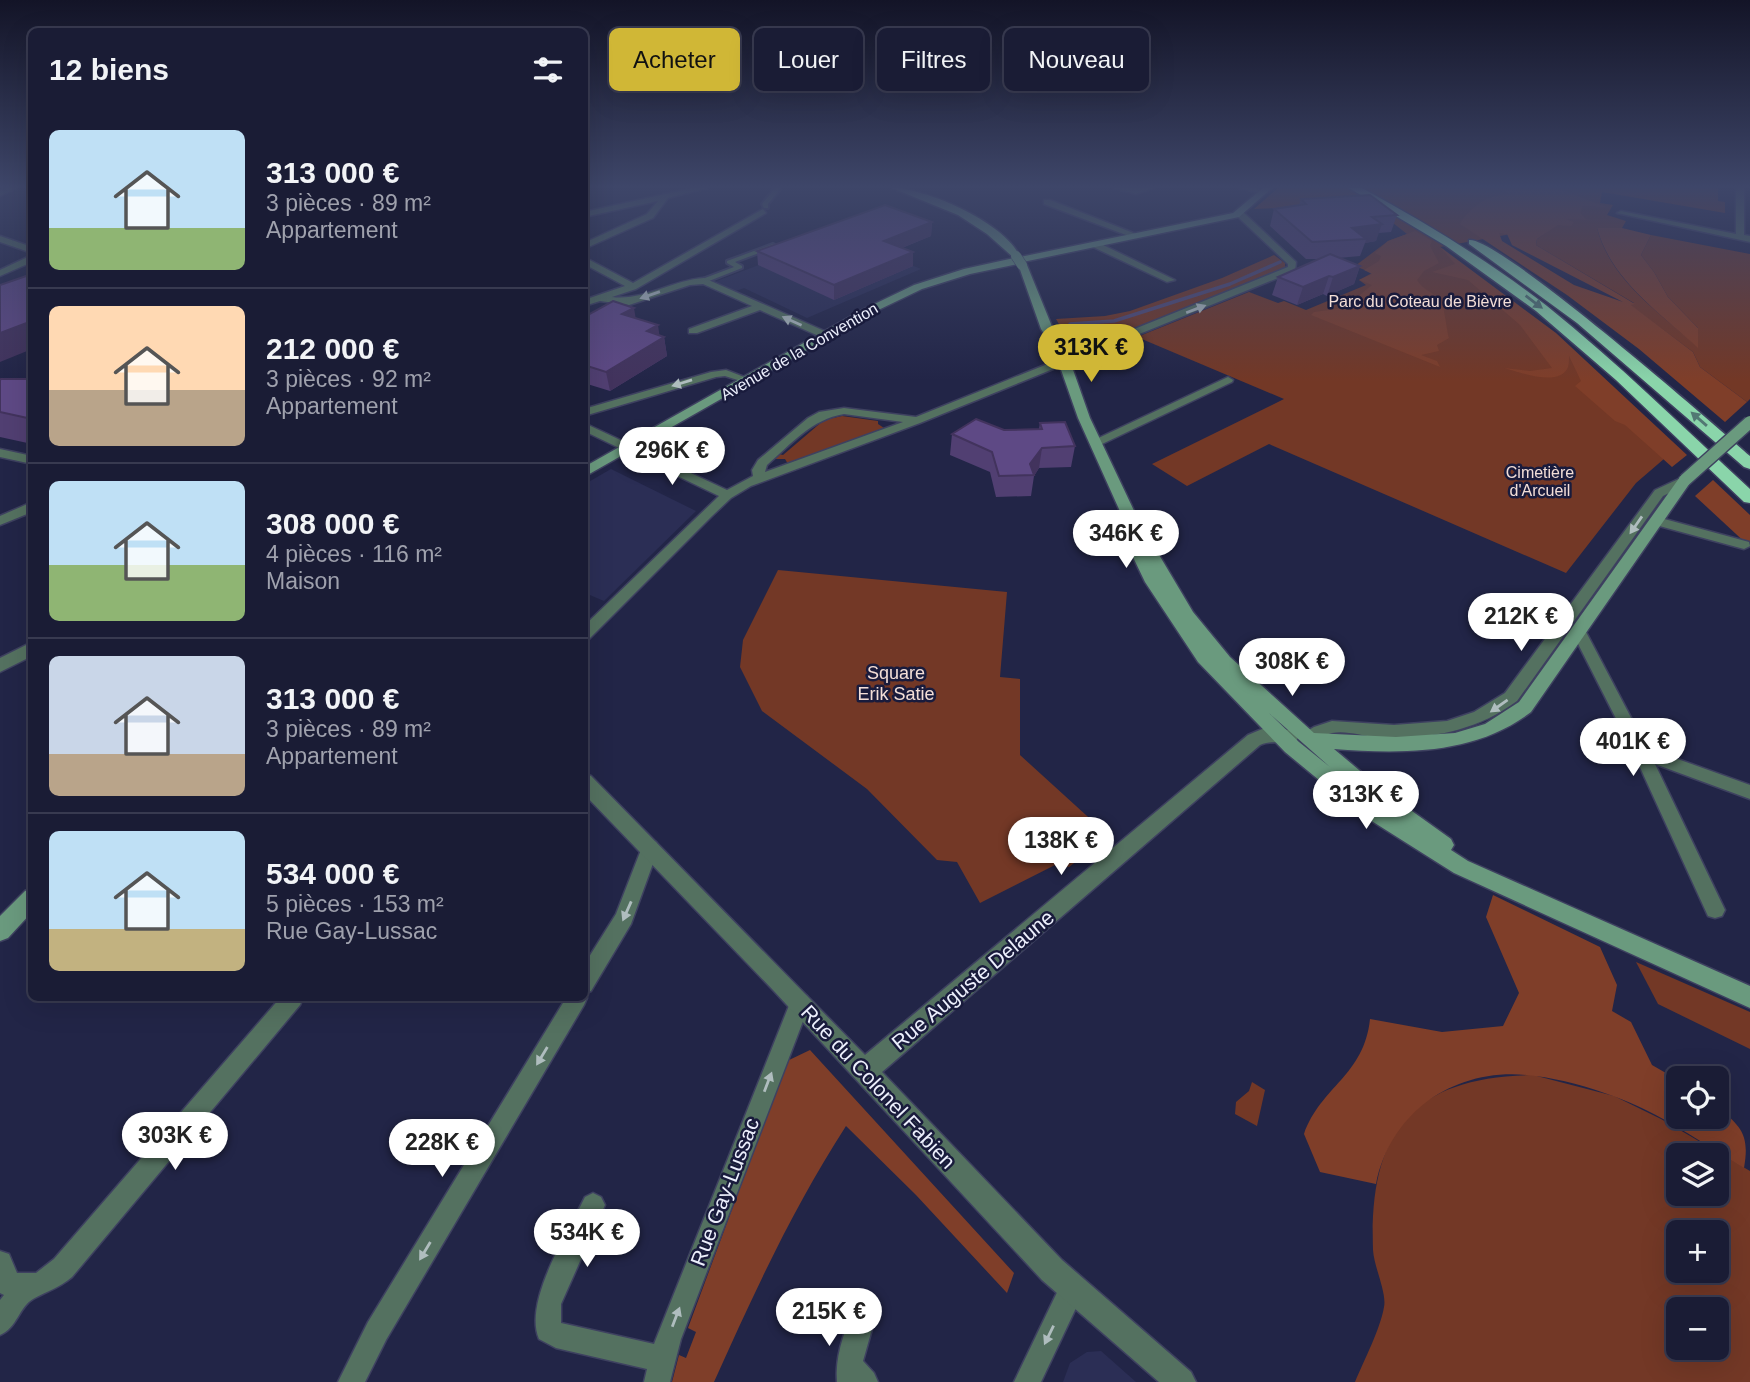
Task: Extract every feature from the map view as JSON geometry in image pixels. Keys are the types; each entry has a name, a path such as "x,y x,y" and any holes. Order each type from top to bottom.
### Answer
{"highway":[{"path":"1477,252 1570,332 1750,498"},
{"path":"1482,252 1540,287 1599,332 1750,464"}],"main road":[{"path":"1012,252 1019,260 1044,324 1045,343 1058,363 1070,400 1084,418 1139,538 1206,641 1251,688 1377,796 1486,876"},
{"name":"Avenue de la Convention","path":"588,471 904,292 968,271 1059,252"},
{"path":"1308,738 1331,743 1417,744 1474,736 1509,719 1525,707 1685,480 1750,422"},
{"path":"1139,538 1139,550 1144,566 1184,631 1223,679 1278,734 1366,807 1461,867 1486,876 1548,908 1750,998"},
{"path":"0,931 28,901"}],"street":[{"path":"594,313 691,252"},
{"path":"600,298 633,301 740,267 729,262 755,252"},
{"path":"1111,252 1170,281"},
{"path":"588,631 727,495 760,478 916,421 1292,269 1292,263 1281,252"},
{"path":"0,273 28,260"},
{"path":"588,262 632,287"},
{"path":"701,281 825,335"},
{"path":"588,302 632,287"},
{"path":"692,331 760,307"},
{"path":"588,412 715,373 726,373 747,380"},
{"path":"1096,442 1228,380"},
{"path":"760,478 758,470 762,463 817,416 844,411 916,421"},
{"path":"588,428 727,495"},
{"path":"0,453 28,459"},
{"path":"1278,734 1308,738 1331,727 1395,732 1436,730 1471,722 1498,708 1511,697 1659,493 1685,480"},
{"path":"0,522 28,508"},
{"path":"1657,521 1744,545"},
{"path":"1579,632 1642,752 1714,910"},
{"path":"0,666 28,650"},
{"name":"Rue Auguste Delaune","path":"864,1072 1245,747 1259,737 1278,734"},
{"path":"1642,752 1750,793"},
{"name":"Rue du Colonel Fabien","path":"588,785 1072,1289 1181,1382"},
{"path":"588,977 624,918 650,847"},
{"path":"0,1262 9,1284 24,1289 35,1288 49,1281 63,1268 290,1001"},
{"path":"351,1382 377,1331 575,1001"},
{"name":"Rue Gay-Lussac","path":"659,1371 800,1003"},
{"path":"593,1205 553,1291 546,1321 548,1330 659,1371"},
{"path":"0,1322 24,1289"},
{"path":"1027,1382 1072,1289"},
{"path":"855,1376 861,1322"}],"shaded area":[{"path":"791,252 880,252 921,269 807,318 744,288 736,291 714,282"},
{"path":"611,469 696,511 604,601 588,594 588,482"},
{"path":"1101,1351 1136,1382 1063,1382 1070,1363 1087,1352"}],"green space":[{"name":"Cimetière d'Arcueil","path":"1373,252 1447,252 1518,308 1672,452 1636,483 1566,573 1269,444 1187,486 1152,464 1284,399 1137,337 1249,292 1306,310 1366,285 1359,280 1372,273 1355,266"},
{"name":"Parc du Coteau de Bièvre","path":"1433,252 1439,263 1424,271 1417,280 1439,299 1443,306 1449,338 1437,345 1439,351 1421,355 1437,361 1440,367 1311,315 1314,312 1351,307 1350,303 1372,285 1359,280 1372,274 1364,270 1379,261 1381,256 1375,253"},
{"path":"1445,252 1556,333 1687,455 1672,467 1625,425 1615,421 1575,386 1581,381 1569,356 1568,367 1557,377 1539,377 1504,368 1530,371 1552,368 1520,325 1468,280 1432,272 1455,264"},
{"path":"1503,252 1521,252 1574,285 1623,302 1527,252 1549,252 1635,304 1631,305 1693,352 1700,367 1747,402 1725,422 1639,349 1567,295"},
{"name":"Cimetière d'Arcueil","path":"1549,252 1607,252 1638,294 1698,347 1698,328 1668,297 1641,255 1642,252 1750,254 1750,399 1747,402 1700,367 1693,352 1630,305 1634,303"},
{"path":"1607,252 1642,252 1641,255 1668,297 1698,328 1698,348 1638,294"},
{"path":"1274,255 1285,263 1285,268 1095,344 1072,337 1056,319 1105,316 1130,311 1222,278"},
{"path":"842,416 878,421 884,428 788,464 785,459 774,459 779,454 783,455 824,420"},
{"path":"1713,480 1750,515 1750,547 1695,496"},
{"name":"Square Erik Satie","path":"778,570 1007,592 1000,677 1020,679 1020,755 1109,836 1069,867 1057,864 980,903 957,862 937,860 867,789 762,711 740,667 743,640"},
{"path":"1493,895 1600,947 1617,985 1612,1011 1631,1022 1652,1065 1666,1073 1666,1121 1630,1103 1565,1081 1507,1074 1480,1078 1455,1086 1433,1098 1413,1114 1396,1134 1384,1157 1376,1184 1320,1172 1304,1134 1311,1118 1360,1054 1370,1019 1442,1032 1503,1026 1519,993 1486,917"},
{"path":"1636,962 1750,1012 1750,1049 1658,1004"},
{"path":"810,1050 1014,1273 1007,1293 916,1195 846,1126 791,1220 714,1382 672,1382 679,1355 686,1358 696,1332 688,1328 787,1061"},
{"path":"1533,1075 1614,1096 1661,1119 1666,1122 1666,1129 1678,1129 1702,1143 1666,1143 1666,1206 1729,1206 1729,1159 1750,1171 1750,1382 1355,1382 1384,1307 1384,1295 1373,1250 1374,1208 1379,1173 1390,1143 1406,1119 1428,1100 1456,1086 1491,1078"},
{"path":"1252,1082 1265,1090 1257,1126 1235,1114 1236,1102 1249,1091"},
{"path":"1729,1117 1742,1132 1746,1147 1744,1168 1729,1159 1729,1143 1703,1143 1680,1129 1729,1129"}],"building":[{"path":"760,252 912,252 834,285"},
{"path":"1330,254 1360,266 1303,287 1278,277"},
{"path":"28,275 28,322 0,333 0,285"},
{"path":"613,301 634,308 622,314 658,325 647,331 664,337 606,372 588,366 588,315"},
{"path":"28,379 28,418 0,412 0,380"},
{"path":"976,419 1004,430 1042,429 1040,423 1065,422 1075,446 1042,448 1030,464 1034,475 999,476 992,452 952,434"}],"waterway":[{"path":"1070,324 1114,321 1230,284 1280,262"}]}
